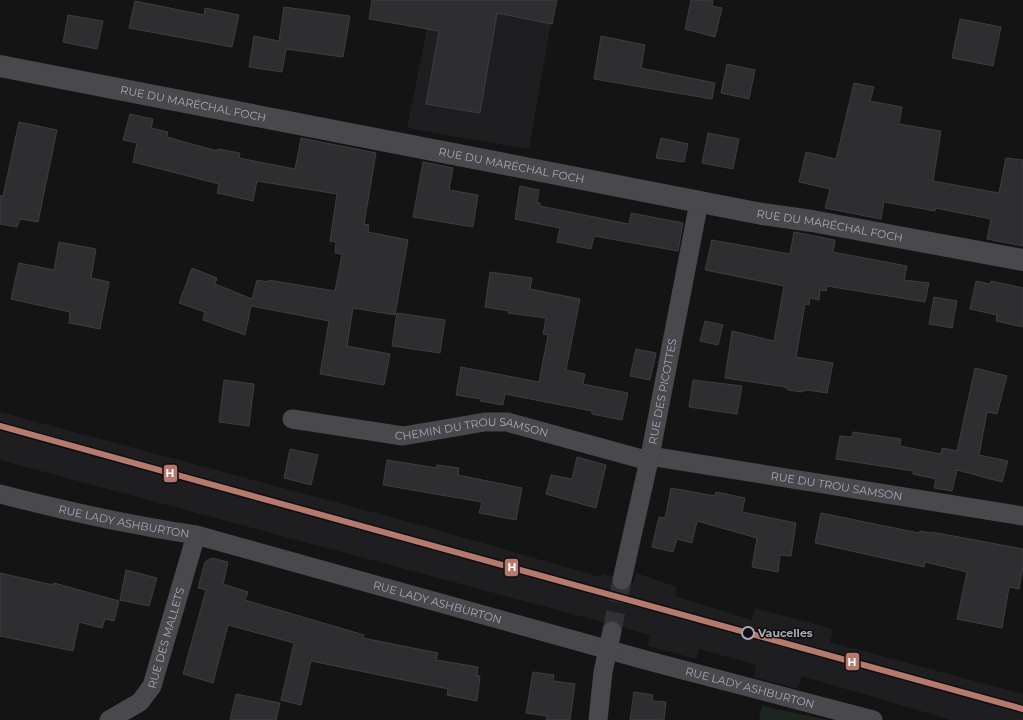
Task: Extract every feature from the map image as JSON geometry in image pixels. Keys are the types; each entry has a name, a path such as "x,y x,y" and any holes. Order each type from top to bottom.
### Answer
{"street":[{"name":"RUE DU MARÉCHAL FOCH","path":"0,66 699,202 1023,260"},
{"name":"RUE DES PICOTTES","path":"622,580 650,458 699,202"},
{"name":"CHEMIN DU TROU SAMSON","path":"292,419 403,436 485,422 508,422 650,458"},
{"name":"RUE DU TROU SAMSON","path":"650,458 1023,516"},
{"name":"RUE LADY ASHBURTON","path":"0,494 56,509 138,526 196,535 610,640 657,663 873,720"},
{"name":"RUE DES MALLETS","path":"109,720 140,702 152,686 196,535"},
{"path":"598,720 610,640"}],"shaded area":[{"path":"433,0 555,0 529,149 407,128"},
{"path":"0,412 409,522 600,577 604,574 633,583 636,573 677,587 675,596 752,620 755,608 833,629 830,642 1023,694 1023,720 951,720 802,676 798,689 754,677 756,665 699,649 696,659 648,646 650,635 0,460"},
{"path":"762,706 828,720 759,720"}],"building":[{"path":"372,0 557,0 552,24 497,13 480,113 426,104 439,31 369,19"},
{"path":"691,0 713,0 712,6 722,8 715,37 685,29"},
{"path":"135,1 204,15 205,8 239,15 232,47 129,28"},
{"path":"284,7 350,16 343,57 286,49 282,72 249,67 254,36 279,41"},
{"path":"68,15 103,21 97,49 63,42"},
{"path":"960,19 1001,27 993,66 952,58"},
{"path":"601,36 645,45 641,68 715,83 712,99 594,79"},
{"path":"727,64 755,70 749,99 721,93"},
{"path":"854,83 874,87 870,101 902,107 899,124 941,131 933,181 999,193 1006,158 1023,160 1023,246 987,239 991,219 935,208 935,211 884,202 881,219 825,208 830,189 799,182 806,152 836,159"},
{"path":"130,114 153,119 151,128 168,132 167,137 217,151 218,149 240,153 239,158 295,169 301,138 376,153 364,224 369,225 368,232 408,240 395,315 353,308 347,346 390,354 384,385 320,374 329,321 251,306 245,335 203,320 205,312 179,303 192,268 217,278 215,284 252,299 257,280 268,282 268,280 335,291 342,254 335,253 336,242 330,241 337,194 257,181 253,201 217,193 219,184 133,162 137,143 123,140"},
{"path":"19,122 57,130 38,222 20,219 17,227 0,224 0,196 3,196"},
{"path":"708,133 739,139 733,169 702,163"},
{"path":"661,138 688,144 684,162 656,158"},
{"path":"423,162 453,168 449,190 478,195 473,227 413,217"},
{"path":"520,186 539,190 537,203 540,203 540,206 629,224 631,213 683,223 678,251 594,236 591,249 557,242 560,228 515,219"},
{"path":"794,232 835,240 833,252 907,266 904,280 929,283 925,302 827,286 826,291 820,290 819,300 810,298 809,305 805,304 796,357 833,363 827,393 807,390 801,392 788,390 785,387 725,378 732,331 774,341 784,286 705,270 712,240 790,254"},
{"path":"59,242 96,249 91,278 109,282 100,329 69,323 70,312 11,299 19,263 54,270"},
{"path":"490,272 532,278 530,289 580,299 566,370 585,374 583,384 628,393 622,420 592,414 592,411 505,394 503,405 480,401 481,399 456,395 461,367 539,382 548,335 543,334 546,318 508,313 509,311 485,307"},
{"path":"976,281 990,284 991,281 1023,288 1023,327 996,321 997,315 970,309"},
{"path":"934,297 957,301 952,328 929,324"},
{"path":"397,313 445,320 440,353 392,346"},
{"path":"705,321 723,325 718,345 700,341"},
{"path":"636,349 656,353 650,380 630,376"},
{"path":"975,368 1007,376 997,414 987,412 979,455 1008,461 1002,482 957,470 952,491 934,488 936,479 913,474 913,471 836,459 840,436 852,437 853,432 901,439 900,446 941,454 942,448 957,451"},
{"path":"224,380 254,384 249,426 219,422"},
{"path":"693,380 742,386 737,414 689,407"},
{"path":"290,449 318,455 311,485 284,478"},
{"path":"577,457 606,465 596,508 546,494 551,475 572,479"},
{"path":"387,460 437,468 437,465 459,468 458,475 522,488 516,520 479,513 482,502 383,485"},
{"path":"671,488 715,496 716,492 745,498 742,512 796,523 791,556 780,555 778,572 752,567 757,538 697,521 692,543 677,539 673,552 652,547 659,517 665,518"},
{"path":"821,513 919,533 920,531 932,532 1023,549 1023,566 1019,589 1009,587 1002,628 957,619 967,572 925,562 924,567 815,543"},
{"path":"212,558 228,562 223,584 248,592 245,600 364,635 363,638 438,653 436,660 478,667 477,676 480,676 477,701 447,695 448,689 311,661 301,705 281,700 294,643 228,625 213,683 183,674 206,590 198,588 205,562"},
{"path":"126,570 157,578 149,606 120,600"},
{"path":"0,573 53,585 54,583 119,601 114,621 105,619 102,628 79,622 73,651 0,636"},
{"path":"533,672 554,675 553,681 575,684 570,720 546,720 547,716 526,713"},
{"path":"634,692 653,695 652,701 666,702 664,720 630,720"},
{"path":"236,694 280,703 276,720 230,720"}],"tunnel":[{"path":"612,631 622,580"}],"transit line":[{"name":"H","path":"0,426 1023,709"}],"place":[{"name":"Vaucelles","path":"748,633"}]}
